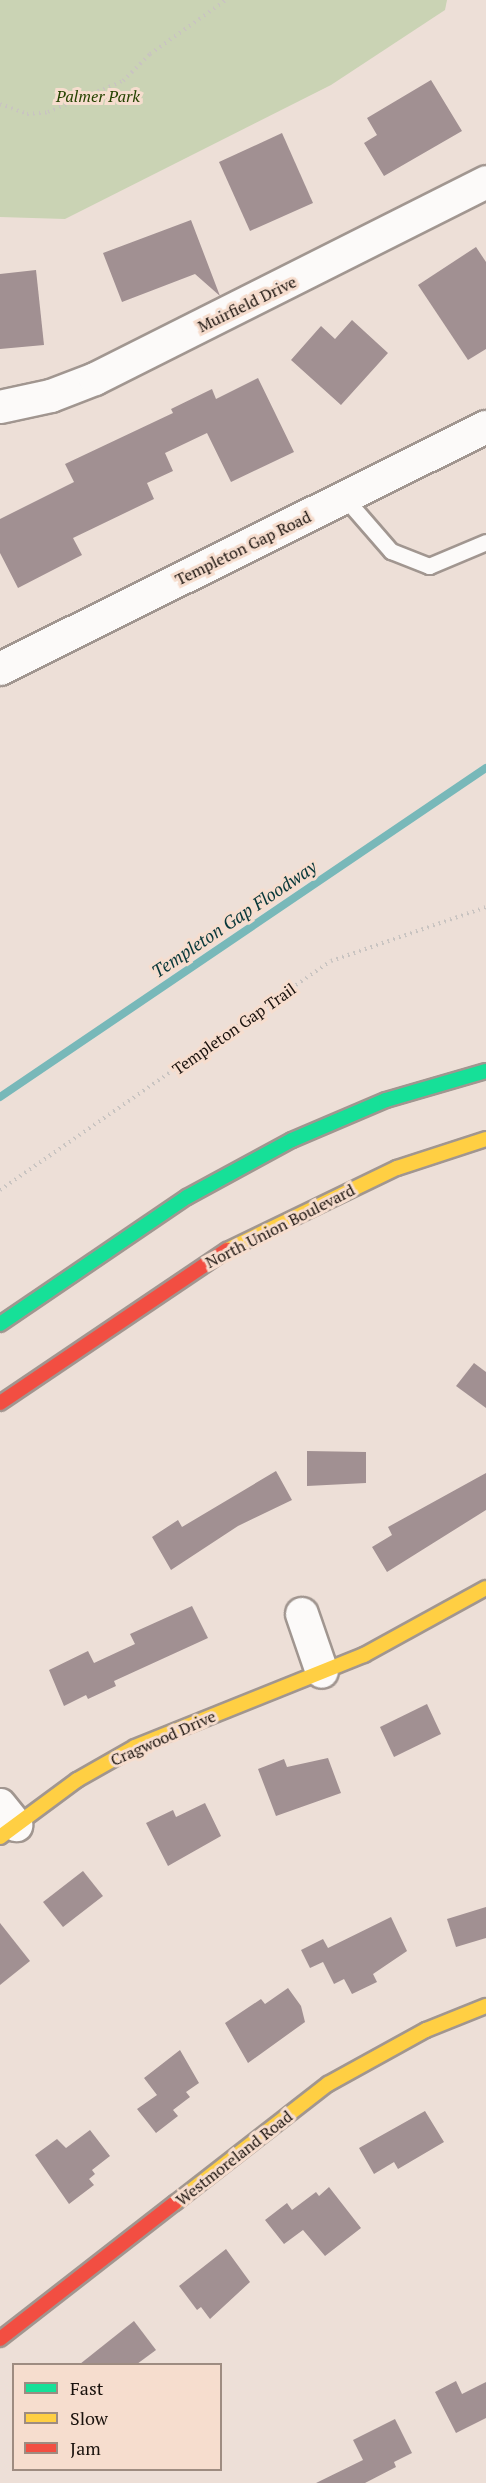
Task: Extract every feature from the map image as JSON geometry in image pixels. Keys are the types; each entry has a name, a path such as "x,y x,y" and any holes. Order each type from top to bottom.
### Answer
{"street":[{"name":"Muirfield Drive","path":"0,407 51,396 95,379 486,182"},
{"name":"Templeton Gap Road","path":"0,669 486,426"},
{"path":"0,1324 187,1197 292,1140 386,1100 486,1071"},
{"name":"North Union Boulevard","path":"0,1403 216,1256 397,1168 486,1139"},
{"name":"Cragwood Drive","path":"5,1822 135,1747 322,1672 412,1632 486,1588"},
{"path":"302,1614 322,1672"},
{"name":"Westmoreland Road","path":"0,2339 328,2085 426,2030 486,2006"}],"lane":[{"path":"344,497 391,551 429,566 486,542"}],"path":[{"path":"0,104 27,114 48,112 123,81 150,54 226,0"},
{"name":"Templeton Gap Trail","path":"0,1190 331,961 486,907"}],"green space":[{"name":"Palmer Park","path":"0,0 447,0 445,10 331,85 65,219 0,217"}],"building":[{"path":"431,80 462,131 384,176 364,143 377,135 367,118"},
{"path":"282,133 313,203 250,231 219,162"},
{"path":"191,220 220,296 195,274 122,302 103,253"},
{"path":"476,247 486,262 486,349 468,360 418,285"},
{"path":"36,270 44,345 0,349 0,274"},
{"path":"352,320 388,353 341,405 291,360 321,326 335,339"},
{"path":"258,378 294,452 231,482 207,433 165,453 173,471 147,483 154,499 73,538 82,555 18,588 0,553 0,519 74,482 65,464 173,413 171,409 212,389 216,399"},
{"path":"474,1363 486,1372 486,1408 456,1386"},
{"path":"307,1451 366,1452 366,1483 307,1486"},
{"path":"276,1471 292,1500 238,1526 171,1570 152,1537 178,1520 182,1527"},
{"path":"486,1473 486,1510 387,1572 372,1547 392,1535 388,1527"},
{"path":"192,1606 208,1638 114,1681 116,1686 88,1699 86,1695 64,1706 49,1670 88,1651 94,1663 135,1644 130,1634"},
{"path":"427,1704 441,1734 394,1757 380,1727"},
{"path":"328,1758 341,1793 276,1816 258,1769 284,1759 287,1767"},
{"path":"205,1803 221,1836 168,1866 146,1823 173,1810 176,1817"},
{"path":"83,1871 103,1896 63,1927 43,1902"},
{"path":"486,1907 486,1938 456,1947 447,1919"},
{"path":"391,1917 407,1951 373,1974 377,1982 352,1994 344,1979 334,1984 323,1962 310,1968 301,1950 323,1939 328,1948"},
{"path":"0,1923 30,1961 0,1985"},
{"path":"288,1988 301,2006 305,2022 248,2063 225,2023 261,1999 265,2004"},
{"path":"180,2050 199,2083 186,2092 190,2097 173,2110 178,2116 156,2133 137,2109 157,2095 144,2078"},
{"path":"425,2111 444,2142 398,2169 394,2162 374,2174 359,2148"},
{"path":"90,2130 110,2156 92,2170 95,2174 89,2179 94,2185 69,2204 35,2155 57,2139 66,2148"},
{"path":"329,2187 361,2228 325,2256 303,2230 284,2244 265,2220 287,2203 292,2210 316,2192 319,2196"},
{"path":"226,2249 250,2282 210,2319 201,2307 197,2310 179,2286"},
{"path":"134,2321 156,2350 138,2363 81,2363"},
{"path":"456,2381 462,2394 486,2382 486,2418 456,2433 435,2392"},
{"path":"395,2419 412,2453 394,2462 396,2467 365,2483 316,2483 363,2460 353,2440"}],"waterway":[{"name":"Templeton Gap Floodway","path":"0,1097 486,768"}],"traffic: fast":[{"path":"0,1324 187,1197 292,1140 386,1100 486,1071"}],"traffic: slow":[{"path":"227,1250 397,1168 486,1139"},
{"path":"0,1837 77,1780 135,1747 364,1655 486,1588"},
{"path":"175,2203 328,2084 426,2030 486,2006"}],"traffic: jam":[{"path":"0,1403 227,1250"},
{"path":"0,2339 175,2203"}]}
